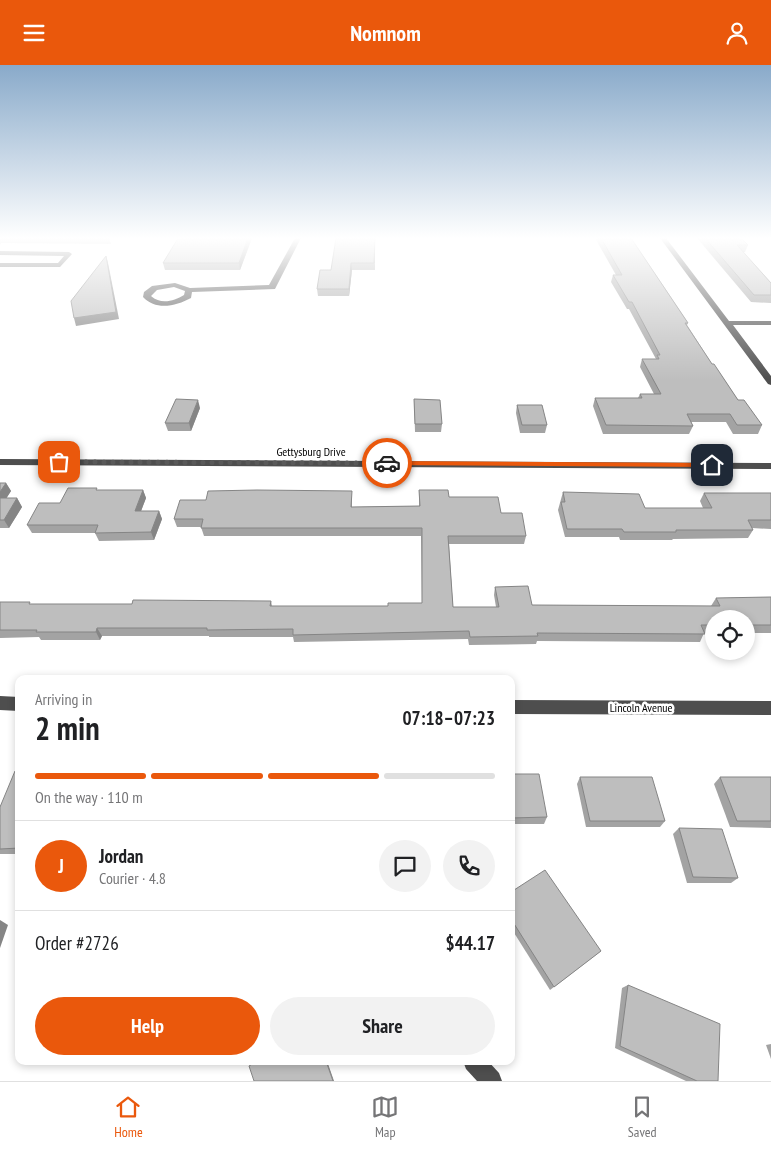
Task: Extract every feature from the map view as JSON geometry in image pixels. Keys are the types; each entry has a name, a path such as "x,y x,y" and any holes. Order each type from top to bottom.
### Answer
{"street":[{"path":"167,285 150,291 147,297 158,303 172,303 188,296 189,290"},
{"path":"174,285 182,286 189,290 272,287 273,285"},
{"path":"699,285 771,382"},
{"path":"728,323 771,323"},
{"name":"Gettysburg Drive","path":"0,461 771,465"},
{"path":"0,703 15,703"},
{"name":"Lincoln Avenue","path":"515,707 771,707"},
{"path":"477,1065 490,1081"}],"building":[{"path":"83,285 111,285 116,312 74,318 71,301"},
{"path":"318,285 349,285 349,289 317,289"},
{"path":"619,285 663,285 712,364 714,364 738,400 744,400 762,425 737,425 730,414 687,414 693,426 606,425 595,398 642,398 640,394 661,394 642,359 659,359 657,355 660,355 632,302 629,302"},
{"path":"746,285 771,285 771,295 754,295"},
{"path":"176,399 198,400 189,423 165,423"},
{"path":"414,399 440,400 442,424 415,424"},
{"path":"517,405 542,405 547,425 522,425"},
{"path":"0,483 6,483 0,492"},
{"path":"68,488 143,490 135,511 159,511 151,532 95,533 98,525 27,525 39,503 60,503"},
{"path":"419,490 448,490 449,497 498,497 501,513 522,513 526,536 448,536 453,607 499,607 495,587 528,586 532,605 720,606 716,598 771,597 771,625 755,625 755,610 705,610 705,625 701,625 705,634 537,633 538,636 470,637 469,631 293,635 293,629 97,628 96,632 0,630 0,602 30,602 29,604 132,604 133,600 271,601 270,606 388,606 388,603 422,603 422,528 201,528 203,519 174,519 180,500 206,500 208,491 352,491 351,507 420,506"},
{"path":"563,492 639,494 645,508 712,508 704,493 771,493 771,520 748,520 753,530 624,532 622,529 567,529 561,502 565,502"},
{"path":"0,498 17,498 4,520 0,520"},
{"path":"15,771 15,848 0,849 0,807"},
{"path":"515,774 539,774 547,817 515,818"},
{"path":"580,777 652,777 665,821 590,821"},
{"path":"720,777 771,777 771,821 737,821"},
{"path":"679,828 722,829 738,878 693,877"},
{"path":"545,870 601,951 554,987 515,925 515,889"},
{"path":"628,985 720,1024 718,1081 697,1081 620,1046"},
{"path":"327,1065 333,1081 254,1081 249,1066"}],"way so far":[{"path":"59,462 387,463"}],"route":[{"path":"387,463 712,465"}]}
